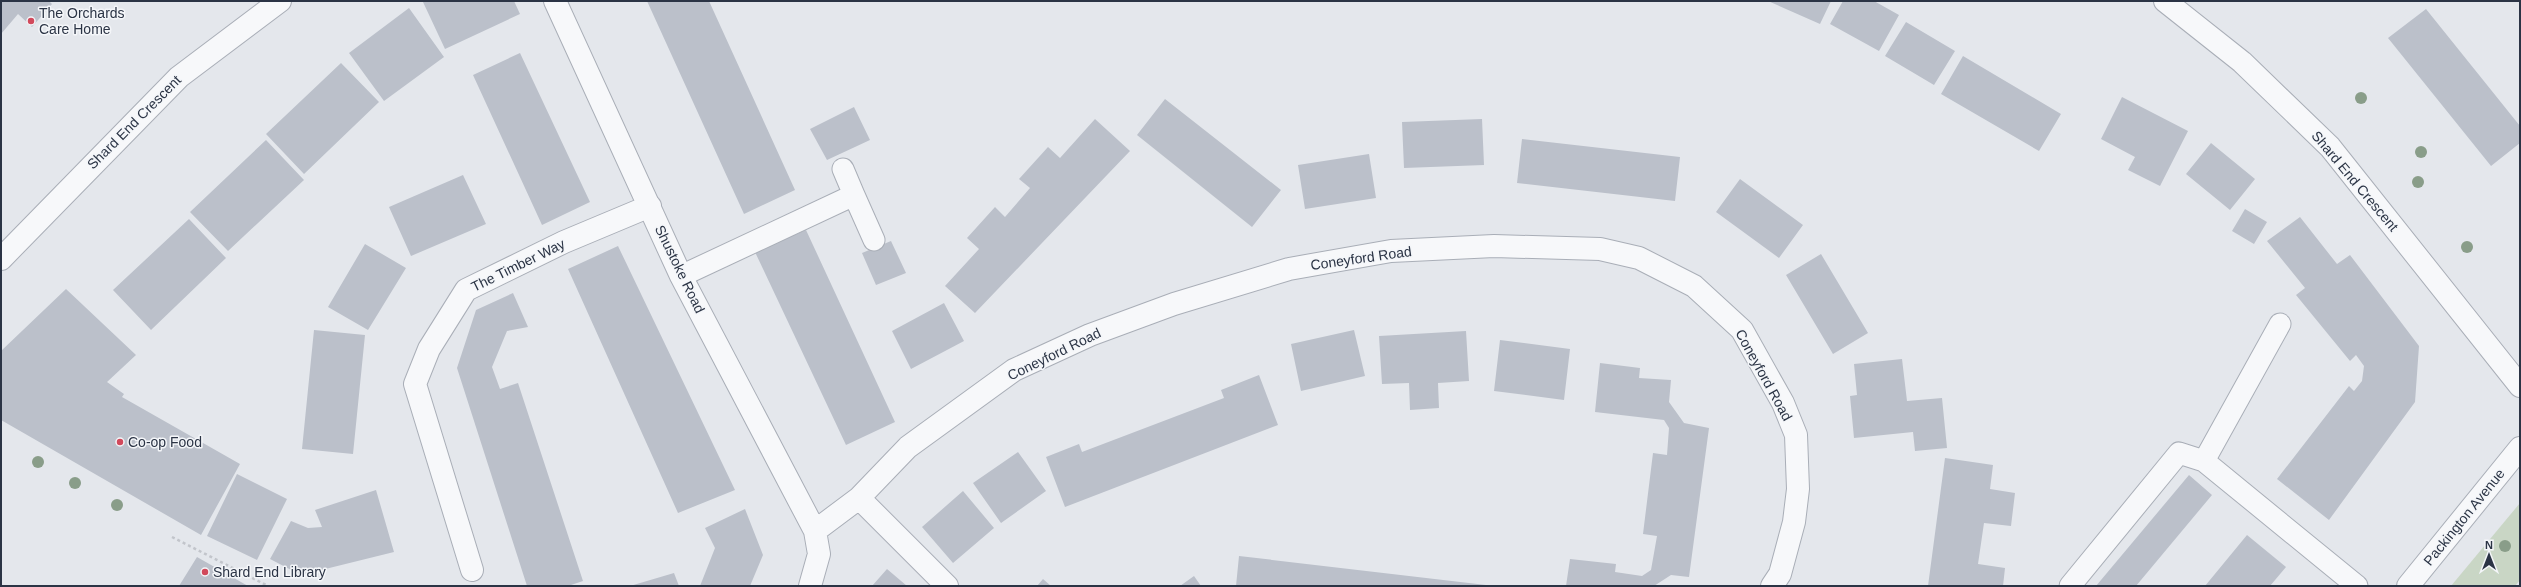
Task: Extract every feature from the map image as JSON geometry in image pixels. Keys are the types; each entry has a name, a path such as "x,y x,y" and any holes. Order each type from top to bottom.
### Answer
{"street":[{"name":"Shard End Crescent","path":"1,259 179,77 280,1"},
{"name":"Shustoke Road","path":"555,1 681,276 815,531"},
{"name":"Shard End Crescent","path":"2165,1 2242,62 2330,147 2520,386"},
{"name":"The Timber Way","path":"472,570 415,384 429,349 466,290 564,242 650,206"},
{"name":"Coneyford Road","path":"815,531 859,498 908,447 1014,370 1090,335 1174,304 1288,270 1390,251 1494,246 1600,249 1640,258 1694,286 1742,330 1782,403 1796,435 1798,489 1794,522 1780,574 1772,586"},
{"name":"Packington Avenue","path":"2408,586 2520,448"},
{"path":"859,498 947,586"},
{"path":"810,586 819,554 815,531"}],"lane":[{"path":"843,169 874,240"},
{"path":"681,276 854,195"},
{"path":"2204,460 2280,324"},
{"path":"2070,586 2179,453 2204,460 2356,586"}],"path":[{"path":"172,537 268,586"}],"green space":[{"path":"2520,503 2520,580 2515,586 2451,586"}],"building":[{"name":"The Orchards Care Home","path":"1,1 49,1 52,4 32,27 18,14 1,34"},
{"path":"514,1 520,14 445,49 423,2"},
{"path":"647,1 709,1 795,190 744,214"},
{"path":"1768,1 1831,1 1820,24"},
{"path":"1843,1 1874,1 1899,15 1879,51 1830,24"},
{"path":"409,8 444,57 384,101 349,53"},
{"path":"2426,9 2520,126 2520,143 2491,166 2388,38"},
{"path":"1906,22 1955,51 1934,85 1885,56"},
{"path":"520,53 590,202 542,225 473,75"},
{"path":"1963,56 2061,114 2039,151 1941,94"},
{"path":"341,63 379,102 304,174 266,134"},
{"path":"2122,97 2188,131 2160,186 2128,170 2135,157 2101,139"},
{"path":"1165,99 1281,190 1252,227 1137,135"},
{"path":"854,107 870,140 827,160 810,129"},
{"path":"1095,119 1130,151 975,313 945,286 979,249 967,238 995,207 1005,217 1030,188 1019,179 1048,147 1060,158"},
{"path":"1482,119 1484,165 1404,168 1402,122"},
{"path":"1522,139 1680,157 1675,201 1517,183"},
{"path":"266,140 304,180 228,251 190,212"},
{"path":"2211,143 2255,179 2230,210 2186,174"},
{"path":"1369,154 1376,198 1305,209 1298,165"},
{"path":"463,175 486,224 411,256 389,207"},
{"path":"1740,179 1803,225 1779,258 1716,212"},
{"path":"2245,209 2267,222 2254,244 2232,231"},
{"path":"2300,217 2337,264 2350,255 2419,346 2415,402 2329,520 2277,479 2349,386 2354,391 2362,381 2364,366 2356,355 2350,361 2296,295 2305,288 2267,241"},
{"path":"189,219 226,258 151,330 113,290"},
{"path":"806,230 895,422 846,445 755,252"},
{"path":"891,241 906,273 876,285 862,253"},
{"path":"365,244 406,268 368,330 328,307"},
{"path":"618,246 735,490 678,513 568,269"},
{"path":"1821,254 1868,333 1833,354 1786,275"},
{"name":"Co-op Food","path":"66,289 136,355 107,382 124,394 122,397 240,464 201,535 1,420 1,351"},
{"path":"513,293 528,327 507,331 492,367 500,389 518,383 583,581 568,586 527,586 457,368 476,310"},
{"path":"944,303 964,341 911,369 892,331"},
{"path":"314,330 365,335 353,454 302,449"},
{"path":"1354,330 1365,376 1301,391 1291,344"},
{"path":"1466,331 1469,381 1438,383 1439,408 1410,410 1409,383 1382,384 1379,336"},
{"path":"1500,340 1570,349 1564,400 1494,391"},
{"path":"1902,359 1907,401 1942,398 1947,448 1915,451 1913,432 1854,438 1850,396 1857,395 1854,364"},
{"path":"1600,363 1640,368 1639,378 1671,380 1669,402 1684,423 1709,428 1689,577 1671,575 1654,586 1566,586 1570,559 1616,564 1615,572 1642,576 1651,570 1657,536 1643,534 1653,453 1667,455 1669,428 1664,420 1595,412"},
{"path":"1259,375 1278,425 1065,507 1046,457 1079,444 1082,452 1224,398 1221,390"},
{"path":"1018,452 1046,491 1001,523 973,483"},
{"path":"1945,458 1993,465 1990,489 2015,493 2011,526 1984,523 1978,564 2005,568 2003,586 1928,586"},
{"path":"237,474 287,499 257,560 207,536"},
{"path":"2189,475 2212,495 2136,586 2096,586"},
{"path":"376,490 394,552 301,575 270,559 291,521 308,528 322,527 315,510"},
{"path":"963,491 994,528 953,563 922,527"},
{"path":"745,509 763,555 750,586 700,586 715,548 705,528"},
{"path":"2247,535 2286,567 2270,586 2205,586"},
{"path":"1239,556 1486,585 1486,586 1236,586"},
{"name":"Shard End Library","path":"197,557 248,586 179,586"},
{"path":"887,569 907,586 872,586"},
{"path":"674,573 679,586 630,586"},
{"path":"1194,576 1201,586 1180,586"},
{"path":"1043,579 1051,586 1037,586"}],"place":[{"name":"The Orchards Care Home","path":"31,21"},
{"name":"Co-op Food","path":"120,442"},
{"name":"Shard End Library","path":"205,572"}]}
